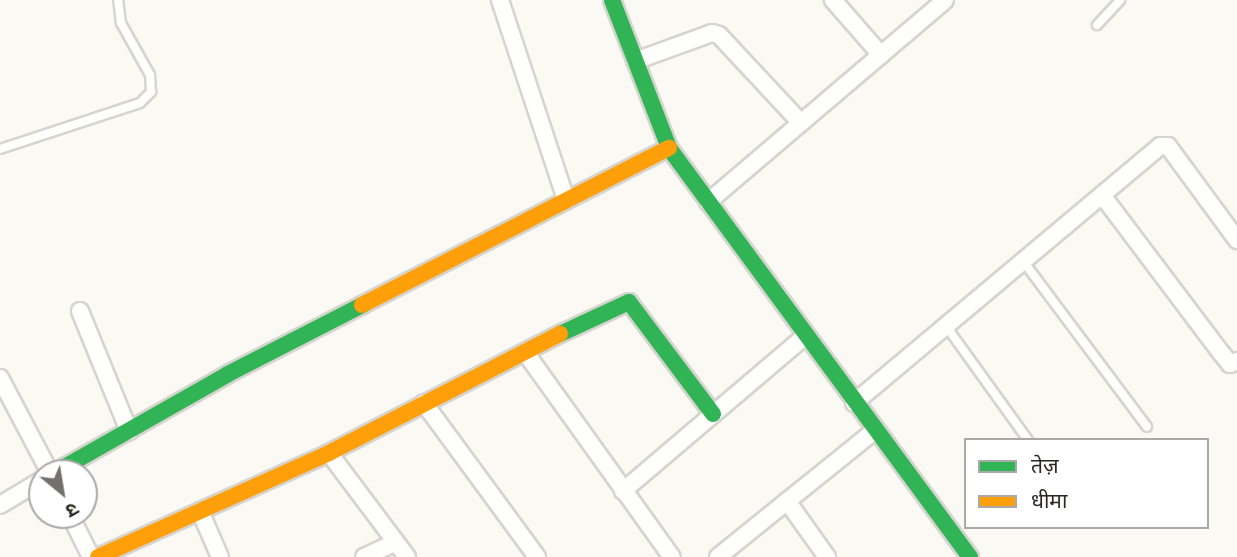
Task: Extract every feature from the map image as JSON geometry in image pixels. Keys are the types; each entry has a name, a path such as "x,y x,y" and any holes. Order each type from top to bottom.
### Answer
{"street":[{"path":"500,0 566,199"},
{"path":"612,0 669,148 874,431 970,557"},
{"path":"833,0 881,55"},
{"path":"708,202 945,0"},
{"path":"635,61 719,35 801,123"},
{"path":"854,403 1164,145 1235,232"},
{"path":"78,459 228,374 669,148"},
{"path":"1102,195 1222,354 1230,363 1237,362"},
{"path":"98,557 329,453 424,402 627,301 713,414"},
{"path":"80,312 129,431"},
{"path":"623,491 806,336"},
{"path":"525,352 672,557"},
{"path":"0,378 44,459"},
{"path":"424,402 537,557"},
{"path":"718,557 874,431"},
{"path":"329,453 407,557"},
{"path":"0,506 28,489"},
{"path":"787,501 827,557"},
{"path":"200,511 220,557"},
{"path":"77,529 91,557"},
{"path":"364,557 396,542"}],"lane":[{"path":"0,149 140,103 151,92 150,75 121,23 118,0"},
{"path":"1097,25 1120,0"},
{"path":"1023,261 1147,427"},
{"path":"946,326 1027,438"}],"traffic: fast":[{"path":"612,0 669,148 970,557"},
{"path":"560,334 629,302 713,414"},
{"path":"79,459 228,374 362,305"}],"traffic: slow":[{"path":"362,305 669,148"},
{"path":"98,557 329,453 560,334"}]}
